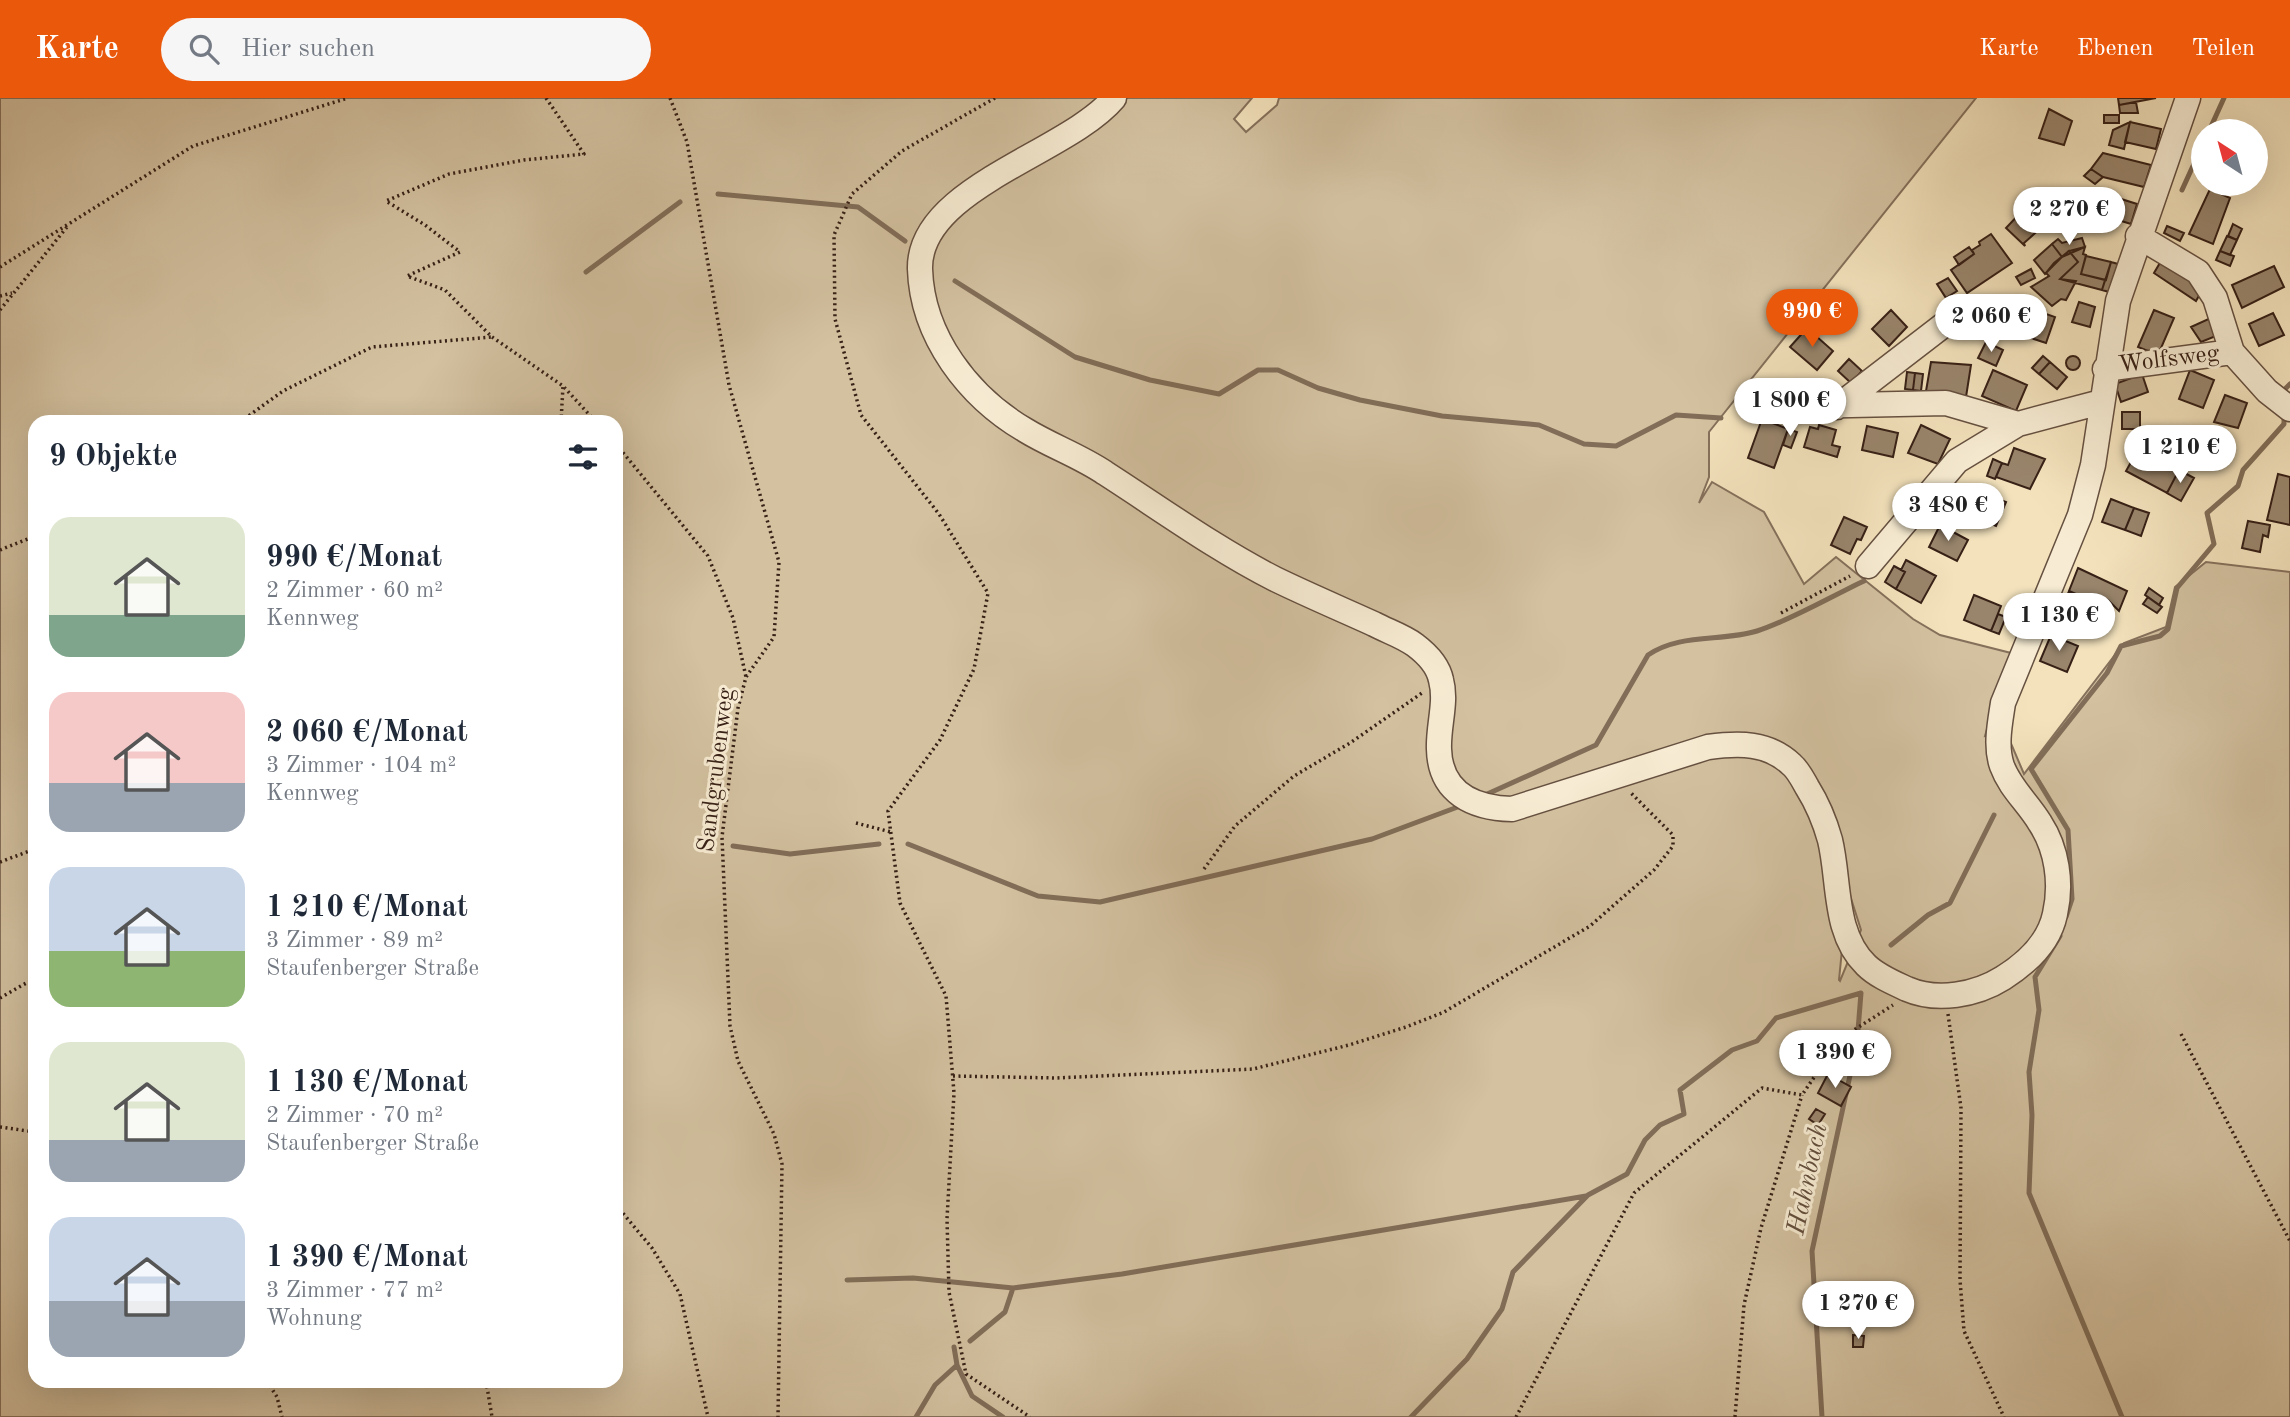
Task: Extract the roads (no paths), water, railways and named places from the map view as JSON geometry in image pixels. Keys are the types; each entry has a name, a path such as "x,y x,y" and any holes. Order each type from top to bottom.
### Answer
{"street":[{"path":"1114,98 1070,134 968,195 942,216 926,240 920,267 925,305 940,343 963,377 988,404 1025,430 1081,457 1216,545 1273,578 1412,642 1432,659 1441,680 1439,750 1450,786 1464,800 1486,808 1512,809 1708,747 1741,743 1770,750 1794,765 1815,800 1830,841 1841,913 1850,942 1866,965 1914,992 1928,996 1971,992 1995,983 2022,965 2043,943 2055,915 2058,879 2053,849 2040,822 2017,793 2001,764 1998,732 2003,703 2080,515 2093,465 2105,369 2118,301 2138,236 2188,98"},
{"name":"Wolfsweg","path":"2138,236 2198,272 2215,298 2232,352 2266,391 2288,408"},
{"path":"1838,407 1954,317"},
{"name":"Wolfsweg","path":"2105,369 2232,352"},
{"path":"1868,566 1957,461 2018,424 2101,402"},
{"path":"1803,406 1946,403 2018,424"}],"waterway":[{"path":"2214,119 2224,98"},
{"path":"2182,190 2191,170"},
{"path":"718,194 858,207 905,241"},
{"path":"586,272 680,202"},
{"path":"955,281 1075,357 1150,380 1219,394 1258,370 1278,370 1318,388 1360,400 1442,416 1539,425 1584,444 1616,446 1676,415 1721,418"},
{"name":"Hahnbach","path":"2280,394 2290,384"},
{"name":"Hahnbach","path":"2066,917 2072,899 2068,830 2031,769 2107,673 2121,646 2160,636 2168,629 2177,588 2214,544 2207,513 2238,486 2243,470 2284,424 2284,414"},
{"path":"1485,795 1596,745 1648,655 1660,648 1687,641 1757,631 1864,581"},
{"path":"908,844 1038,896 1100,902 1372,839 1463,805"},
{"name":"Hahnbach","path":"1891,945 1928,915 1950,903 1994,815"},
{"path":"733,846 790,854 879,844"},
{"path":"2060,936 2035,977 2039,1010 2029,1072 2032,1115 2029,1193 2122,1417"},
{"path":"1411,1417 1467,1359 1502,1309 1513,1272 1588,1195 1627,1174 1645,1140 1660,1125 1684,1114 1680,1090 1732,1050 1757,1041 1776,1018 1861,993 1857,1043 1812,1251 1822,1417"},
{"path":"970,1341 1005,1312 1013,1288 1122,1274 1586,1196"},
{"path":"847,1280 913,1278 1013,1288"},
{"path":"916,1417 935,1385 957,1365 954,1347"},
{"path":"957,1365 972,1396 1003,1417"}]}
